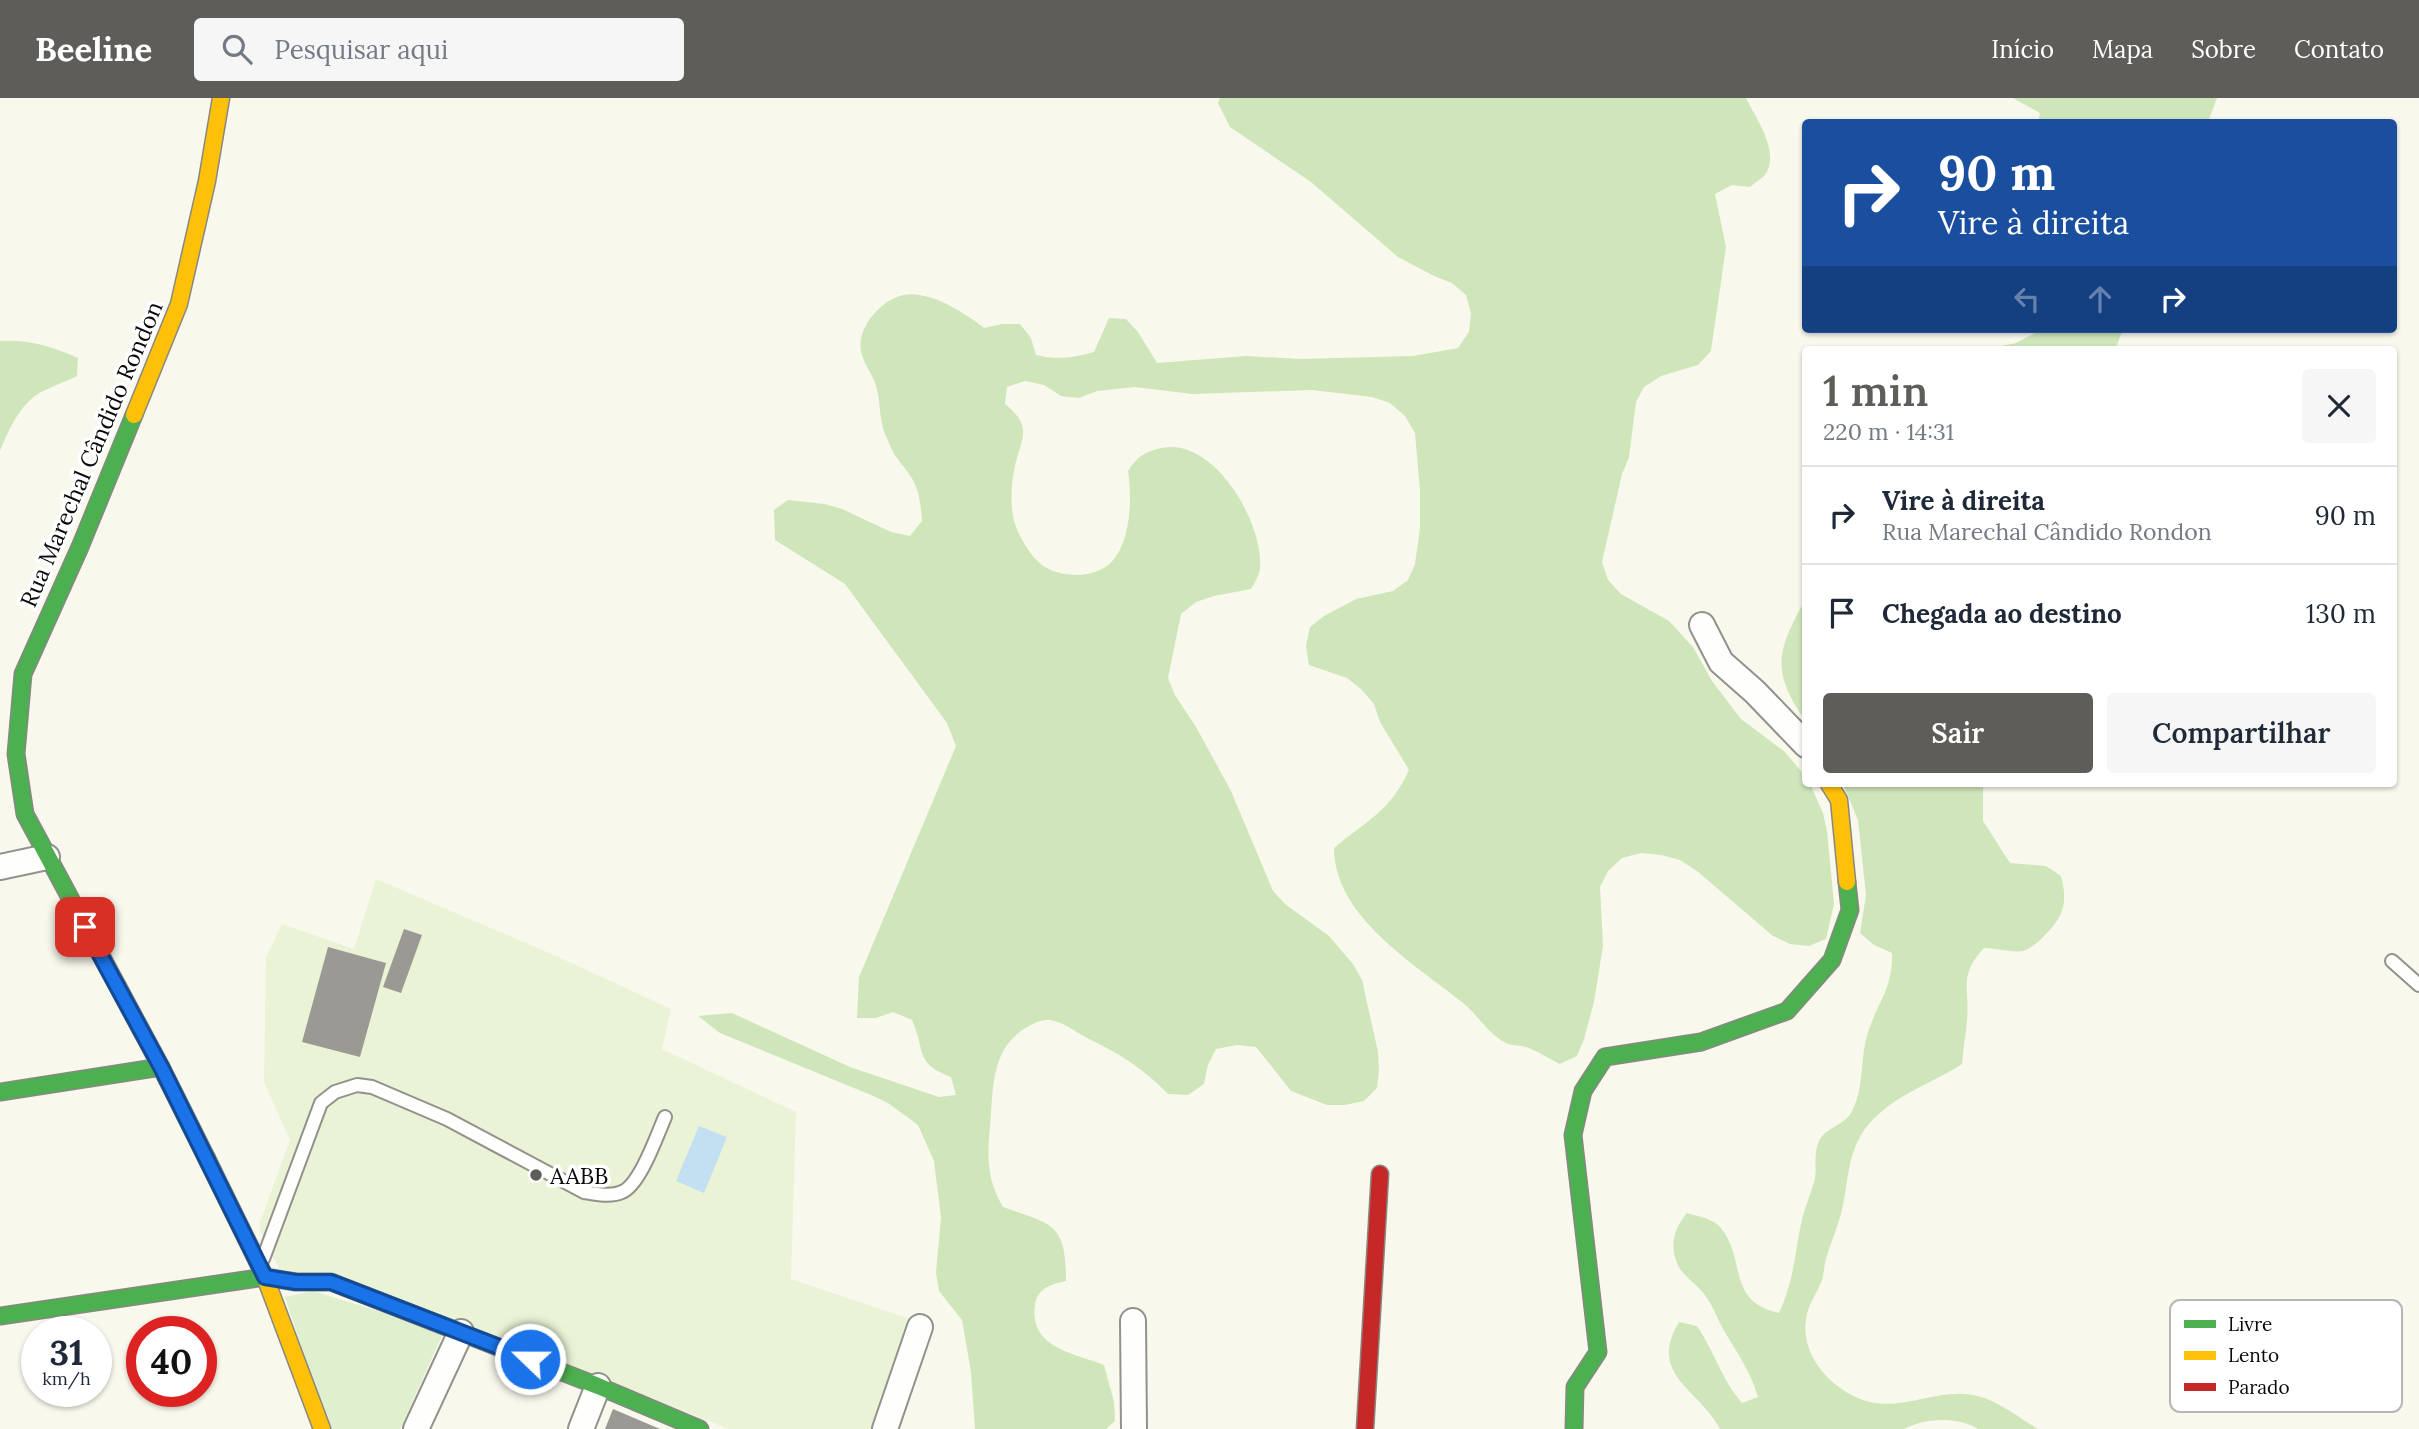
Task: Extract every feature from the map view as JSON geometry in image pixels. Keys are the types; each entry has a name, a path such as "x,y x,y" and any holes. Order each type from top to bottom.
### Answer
{"street":[{"name":"Rua Marechal Cândido Rondon","path":"221,98 207,181 179,304 79,547 23,674 16,754 25,814 161,1067 262,1271 322,1429"},
{"path":"1702,625 1721,662 1755,692 1802,741"},
{"path":"1574,1429 1575,1387 1598,1352 1573,1135 1583,1091 1605,1057 1701,1042 1787,1011 1832,960 1850,909 1839,800 1831,787"},
{"path":"0,867 47,857"},
{"path":"0,1092 161,1067"},
{"path":"1365,1429 1380,1174"},
{"path":"0,1317 262,1271 296,1282 331,1282 598,1386 700,1429"},
{"path":"1133,1321 1134,1429"},
{"path":"885,1429 920,1327"},
{"path":"416,1429 461,1332"},
{"path":"581,1429 598,1386"}],"lane":[{"path":"2392,961 2419,985"},
{"path":"262,1271 280,1208 321,1103 335,1092 356,1085 372,1087 447,1119 584,1192 607,1195 621,1193 632,1186 665,1117"}],"green space":[{"path":"1220,98 1746,98 1766,137 1769,167 1764,176 1750,187 1732,185 1715,194 1726,247 1711,351 1698,365 1661,376 1644,387 1636,402 1629,457 1622,474 1602,562 1608,580 1621,594 1669,621 1693,647 1712,681 1741,719 1785,752 1802,772 1802,787 1811,787 1823,813 1834,904 1826,939 1809,946 1790,944 1773,936 1697,871 1680,860 1641,853 1622,858 1608,871 1600,887 1603,946 1594,1002 1577,1056 1560,1064 1524,1046 1508,1044 1500,1039 1463,1003 1401,955 1362,917 1347,896 1338,873 1334,848 1386,806 1409,770 1380,722 1374,704 1347,678 1309,665 1306,646 1310,627 1324,616 1356,599 1393,591 1408,580 1415,564 1420,528 1420,490 1415,433 1405,416 1390,403 1372,397 1312,390 1192,394 1135,387 1097,391 1079,398 1061,396 1044,385 1025,381 1007,387 1005,404 1023,428 1012,484 1013,518 1027,548 1045,567 1062,573 1082,575 1100,570 1114,559 1124,540 1129,517 1128,471 1142,455 1156,449 1181,448 1200,456 1217,469 1244,508 1254,529 1259,550 1258,577 1251,589 1196,602 1181,614 1168,678 1175,695 1231,791 1273,891 1285,904 1329,936 1353,964 1362,980 1378,1052 1379,1070 1377,1088 1364,1101 1327,1105 1291,1091 1256,1047 1237,1045 1216,1049 1208,1065 1204,1084 1188,1095 1168,1094 1131,1063 1060,1023 1042,1020 1021,1031 1005,1048 994,1079 988,1151 990,1173 1003,1207 1044,1223 1059,1236 1063,1247 1066,1281 1051,1285 1039,1294 1035,1305 1035,1319 1039,1331 1056,1347 1104,1365 1114,1402 1115,1421 1106,1429 975,1429 971,1372 962,1320 939,1291 936,1273 941,1217 934,1161 918,1125 888,1103 720,1033 698,1016 732,1013 850,1067 939,1097 956,1095 951,1077 931,1067 926,1061 912,1020 893,1012 876,1018 857,1018 859,977 956,746 947,723 845,584 775,540 774,510 788,500 825,504 891,532 910,536 922,521 917,488 886,436 876,386 861,351 862,334 870,318 883,305 897,297 919,295 943,302 984,328 1020,324 1031,338 1036,355 1058,358 1094,352 1109,318 1126,319 1138,332 1157,363 1246,356 1301,359 1413,356 1458,348 1469,332 1471,313 1466,295 1452,283 1398,257 1311,182 1230,127 1218,103"},
{"path":"2013,98 2217,98 2209,119 2039,119 2040,113"},
{"path":"2035,333 2121,333 2117,346 2001,346 2016,343"},
{"path":"0,341 40,344 78,358 77,376 41,392 27,403 11,426 0,451"},
{"path":"1802,606 1802,716 1794,704 1783,674 1782,660 1789,632"},
{"path":"1844,787 1983,787 1983,821 2010,863 2046,866 2061,876 2064,901 2057,921 2032,947 2023,951 1984,948 1976,958 1968,974 1968,1009 1962,1064 1890,1105 1862,1134 1852,1156 1841,1214 1822,1280 1807,1314 1807,1342 1818,1366 1828,1377 1850,1394 1863,1400 1891,1404 1945,1395 1973,1395 1998,1404 2038,1429 1978,1429 1961,1422 1941,1420 1904,1429 1720,1429 1672,1369 1669,1355 1671,1340 1679,1322 1697,1326 1729,1385 1742,1403 1758,1397 1747,1370 1708,1299 1677,1263 1673,1243 1676,1230 1687,1213 1714,1222 1729,1241 1744,1290 1762,1307 1779,1313 1791,1279 1802,1218 1815,1178 1817,1146 1826,1133 1848,1117 1855,1104 1869,1028 1886,989 1891,967 1892,953 1874,945 1860,933 1866,895 1858,820"},
{"name":"AABB","path":"376,879 554,955 671,1009 662,1049 796,1112 791,1279 910,1319 872,1429 729,1429 464,1324 284,1278 260,1231 260,1222 290,1140 264,1082 266,957 282,924 354,949"},
{"path":"313,1291 444,1331 400,1429 328,1429 285,1297"}],"water":[{"path":"699,1126 727,1137 704,1193 676,1181"}],"building":[{"path":"404,929 422,935 401,993 383,987"},
{"path":"328,947 386,963 360,1057 302,1042"},
{"path":"613,1409 660,1429 605,1429"}],"traffic: fast":[{"path":"134,415 80,547 23,674 16,754 25,814 161,1067 207,1159"},
{"path":"1574,1429 1575,1387 1598,1352 1573,1135 1583,1091 1605,1057 1701,1042 1787,1011 1832,960 1850,910 1847,882"},
{"path":"0,1092 161,1067"},
{"path":"0,1316 265,1277 296,1282 331,1282 598,1386 700,1429"}],"traffic: slow":[{"path":"134,415 179,304 207,181 221,98"},
{"path":"1831,787 1839,800 1847,882"},
{"path":"207,1159 265,1277 322,1429"}],"traffic: jam":[{"path":"1365,1429 1380,1174"}],"place":[{"name":"AABB","path":"536,1175"}],"route":[{"path":"85,927 161,1067 265,1277 296,1282 331,1282 530,1359"}]}
